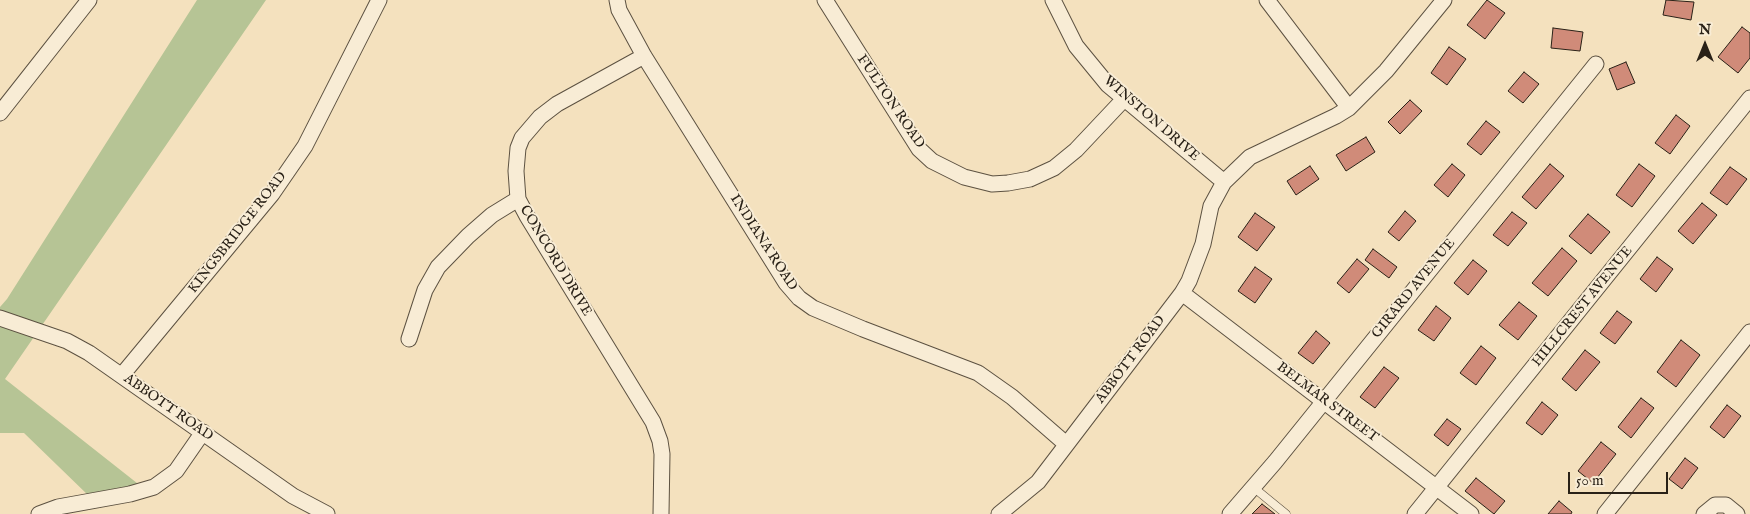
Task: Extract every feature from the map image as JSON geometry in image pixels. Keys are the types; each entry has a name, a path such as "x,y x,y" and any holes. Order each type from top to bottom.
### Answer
{"street":[{"path":"0,113 89,0"},
{"name":"KINGSBRIDGE ROAD","path":"122,375 272,194 304,146 379,0"},
{"name":"INDIANA ROAD","path":"617,0 619,10 644,56 786,283 799,298 813,308 978,373 1012,397 1066,444"},
{"name":"FULTON ROAD","path":"825,0 919,149 932,161 964,177 992,184 1008,183 1030,179 1054,168 1076,150 1124,98"},
{"name":"WINSTON DRIVE","path":"1053,0 1076,46 1108,85 1224,182"},
{"path":"1267,0 1349,108"},
{"name":"ABBOTT ROAD","path":"999,514 1028,492 1182,293 1189,281 1203,244 1211,206 1224,182 1250,157 1349,108 1386,71 1444,0"},
{"name":"CONCORD DRIVE","path":"644,56 557,104 540,117 522,138 518,148 516,170 518,199 652,422 660,441 662,454 661,514"},
{"name":"GIRARD AVENUE","path":"1230,514 1596,64"},
{"name":"HILLCREST AVENUE","path":"1415,514 1438,488 1750,98"},
{"path":"409,339 425,290 438,267 468,236 492,215 518,199"},
{"name":"BELMAR STREET","path":"1182,293 1471,514"},
{"name":"ABBOTT ROAD","path":"0,318 67,341 89,352 294,496 327,514"},
{"path":"1605,514 1750,332"},
{"path":"39,514 84,508 154,487 165,481 176,471 203,432"},
{"path":"1704,514 1715,505 1726,505 1737,514"}],"lane":[{"path":"1253,487 1286,514"}],"green space":[{"path":"197,0 266,0 5,379 142,487 91,498 24,433 0,433 0,307 7,299"}],"building":[{"path":"1487,0 1505,13 1485,39 1467,25"},
{"path":"1666,0 1694,2 1691,20 1663,15"},
{"path":"1742,27 1750,33 1750,58 1738,73 1718,57"},
{"path":"1553,28 1583,32 1580,51 1551,48"},
{"path":"1449,47 1466,59 1447,85 1431,73"},
{"path":"1626,62 1635,83 1617,90 1609,69"},
{"path":"1524,72 1539,84 1523,103 1508,91"},
{"path":"1410,100 1422,111 1400,134 1388,122"},
{"path":"1676,115 1690,126 1670,154 1655,143"},
{"path":"1486,121 1500,132 1481,155 1467,144"},
{"path":"1366,137 1375,152 1346,171 1336,155"},
{"path":"1452,164 1465,175 1448,197 1434,185"},
{"path":"1550,164 1564,176 1536,209 1522,197"},
{"path":"1639,164 1655,176 1632,207 1616,195"},
{"path":"1310,166 1319,179 1296,195 1287,181"},
{"path":"1730,167 1747,179 1727,205 1710,193"},
{"path":"1702,203 1717,215 1693,244 1678,231"},
{"path":"1405,211 1416,221 1399,241 1388,232"},
{"path":"1512,212 1527,223 1508,246 1493,235"},
{"path":"1255,213 1275,227 1257,251 1238,237"},
{"path":"1588,214 1610,232 1591,254 1569,236"},
{"path":"1562,248 1577,261 1548,296 1532,283"},
{"path":"1373,249 1397,267 1389,278 1365,260"},
{"path":"1657,257 1673,269 1656,292 1640,279"},
{"path":"1357,259 1369,269 1349,293 1337,283"},
{"path":"1473,260 1487,271 1468,295 1454,283"},
{"path":"1255,267 1272,279 1255,303 1238,291"},
{"path":"1519,302 1537,316 1518,340 1499,325"},
{"path":"1436,306 1451,318 1434,341 1418,330"},
{"path":"1617,311 1632,322 1615,344 1600,333"},
{"path":"1316,331 1330,343 1313,364 1298,353"},
{"path":"1681,340 1700,355 1676,387 1657,372"},
{"path":"1481,346 1496,358 1476,385 1460,373"},
{"path":"1585,350 1600,362 1576,391 1562,379"},
{"path":"1384,367 1399,378 1375,408 1360,397"},
{"path":"1641,398 1654,408 1631,438 1618,427"},
{"path":"1542,402 1558,415 1542,435 1526,423"},
{"path":"1727,405 1741,416 1724,438 1710,427"},
{"path":"1447,419 1461,429 1448,446 1434,435"},
{"path":"1601,442 1616,454 1593,483 1578,471"},
{"path":"1685,458 1698,468 1682,489 1669,479"},
{"path":"1476,478 1505,501 1494,514 1465,491"},
{"path":"1559,501 1572,512 1571,514 1548,514"},
{"path":"1262,504 1275,514 1252,514"}]}
